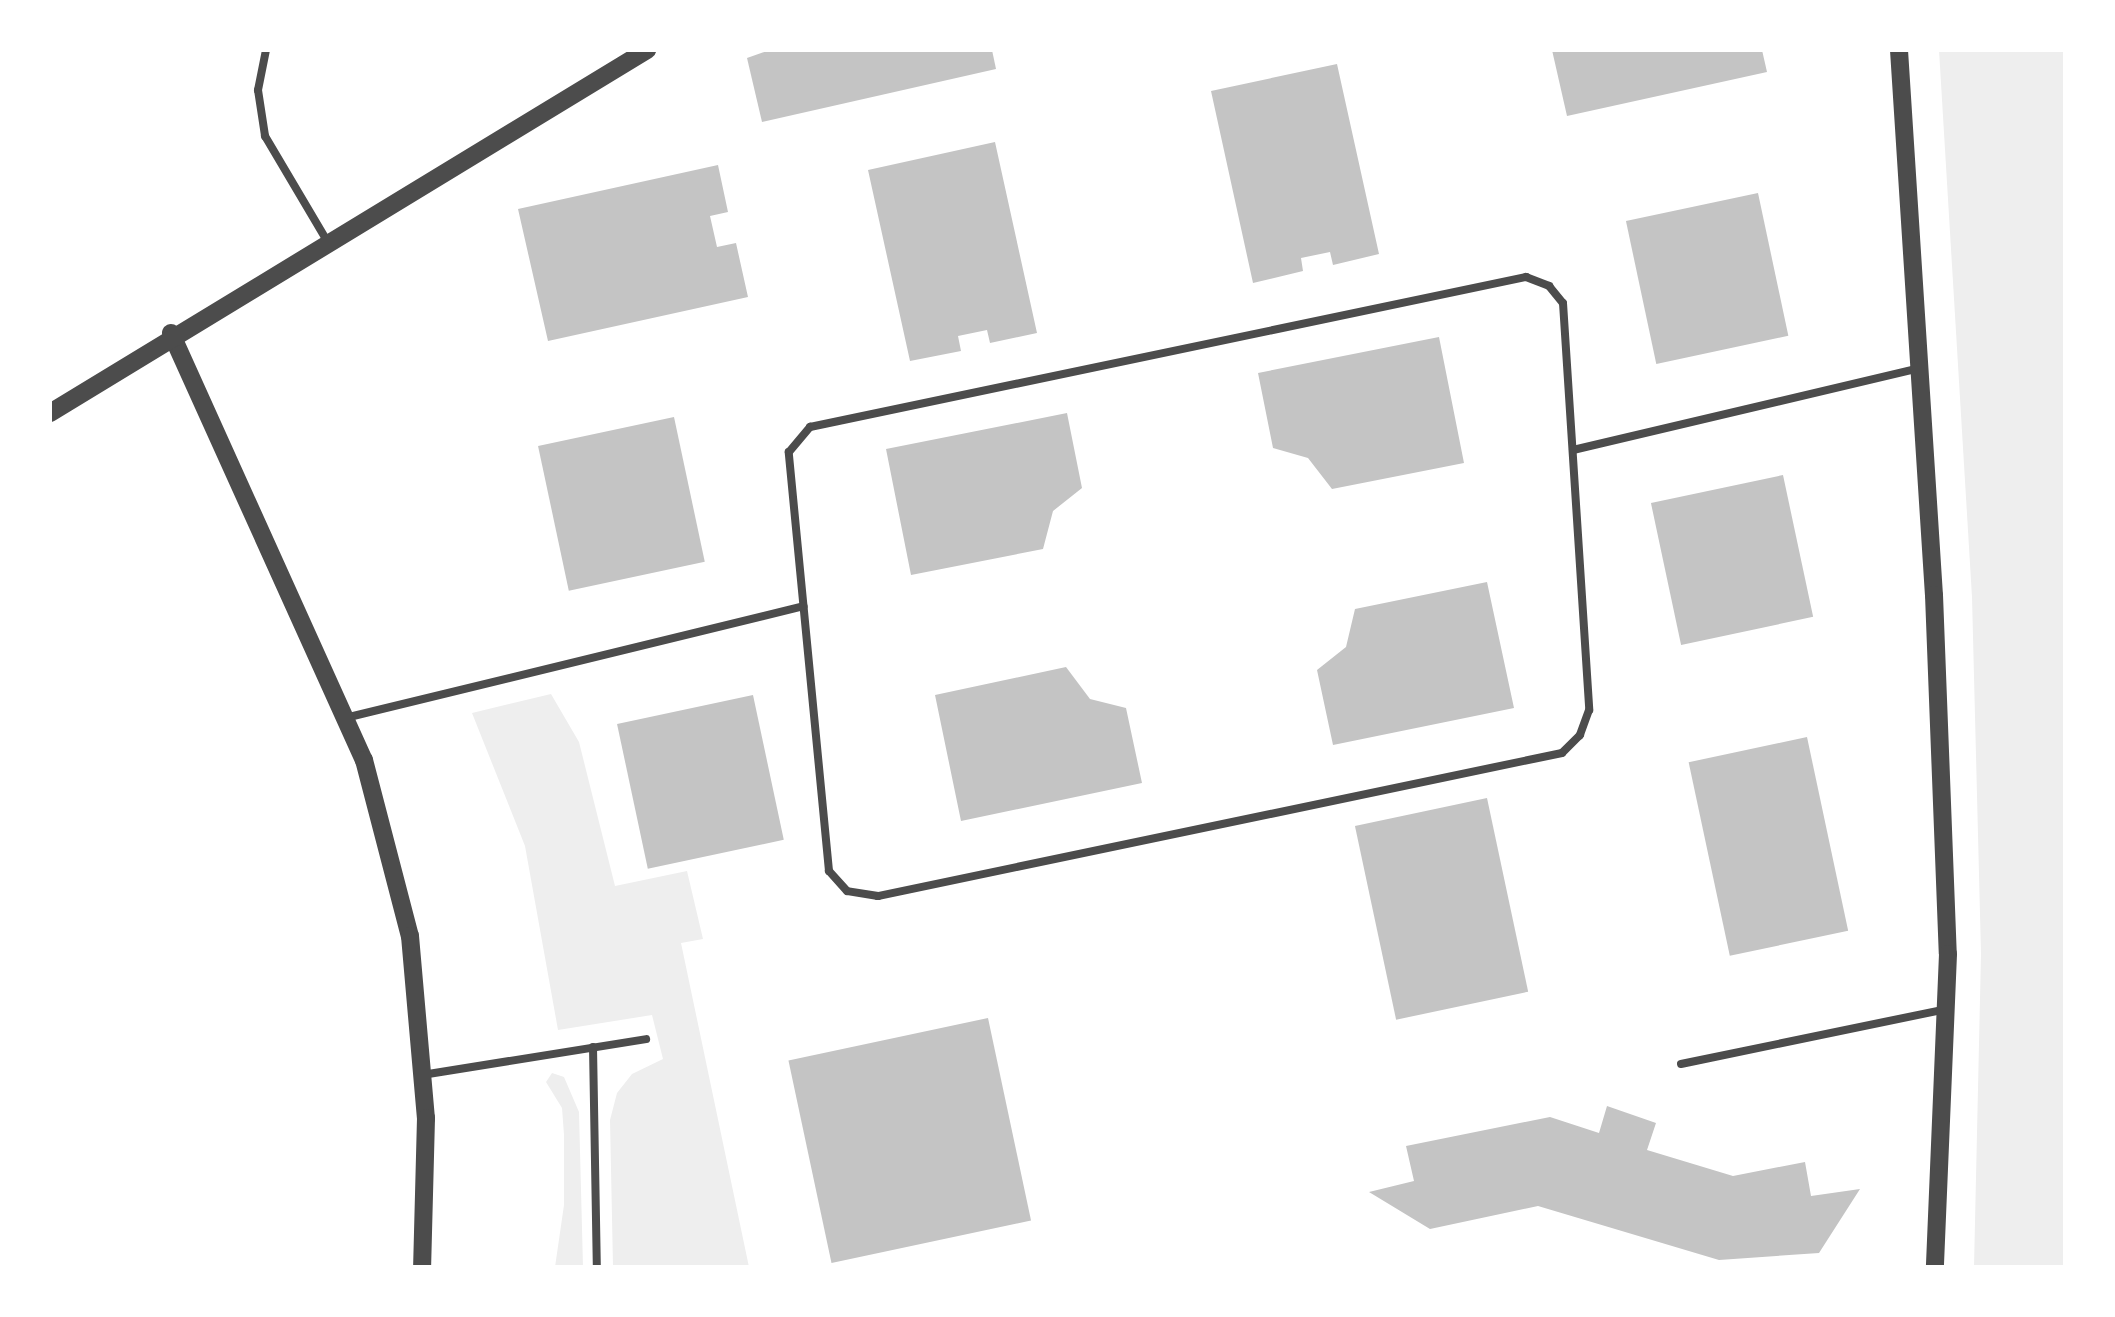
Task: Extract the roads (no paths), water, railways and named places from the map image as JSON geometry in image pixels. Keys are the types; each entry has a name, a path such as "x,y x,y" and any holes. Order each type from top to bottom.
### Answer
{"street":[{"path":"50,413 171,333 647,50"},
{"path":"1899,50 1920,368 1947,1008 1934,1267"},
{"path":"171,333 364,760 410,936 422,1075 422,1267"}],"lane":[{"path":"266,50 258,90 265,136 327,240"},
{"path":"1526,277 1549,286 1564,303 1572,450 1589,710 1580,735 1562,753 878,896 847,891 830,871 789,452 810,426 1526,277"},
{"path":"1572,450 1920,368"},
{"path":"345,718 804,606"},
{"path":"1682,1064 1947,1008"},
{"path":"422,1075 646,1038"},
{"path":"593,1047 597,1267"}]}
